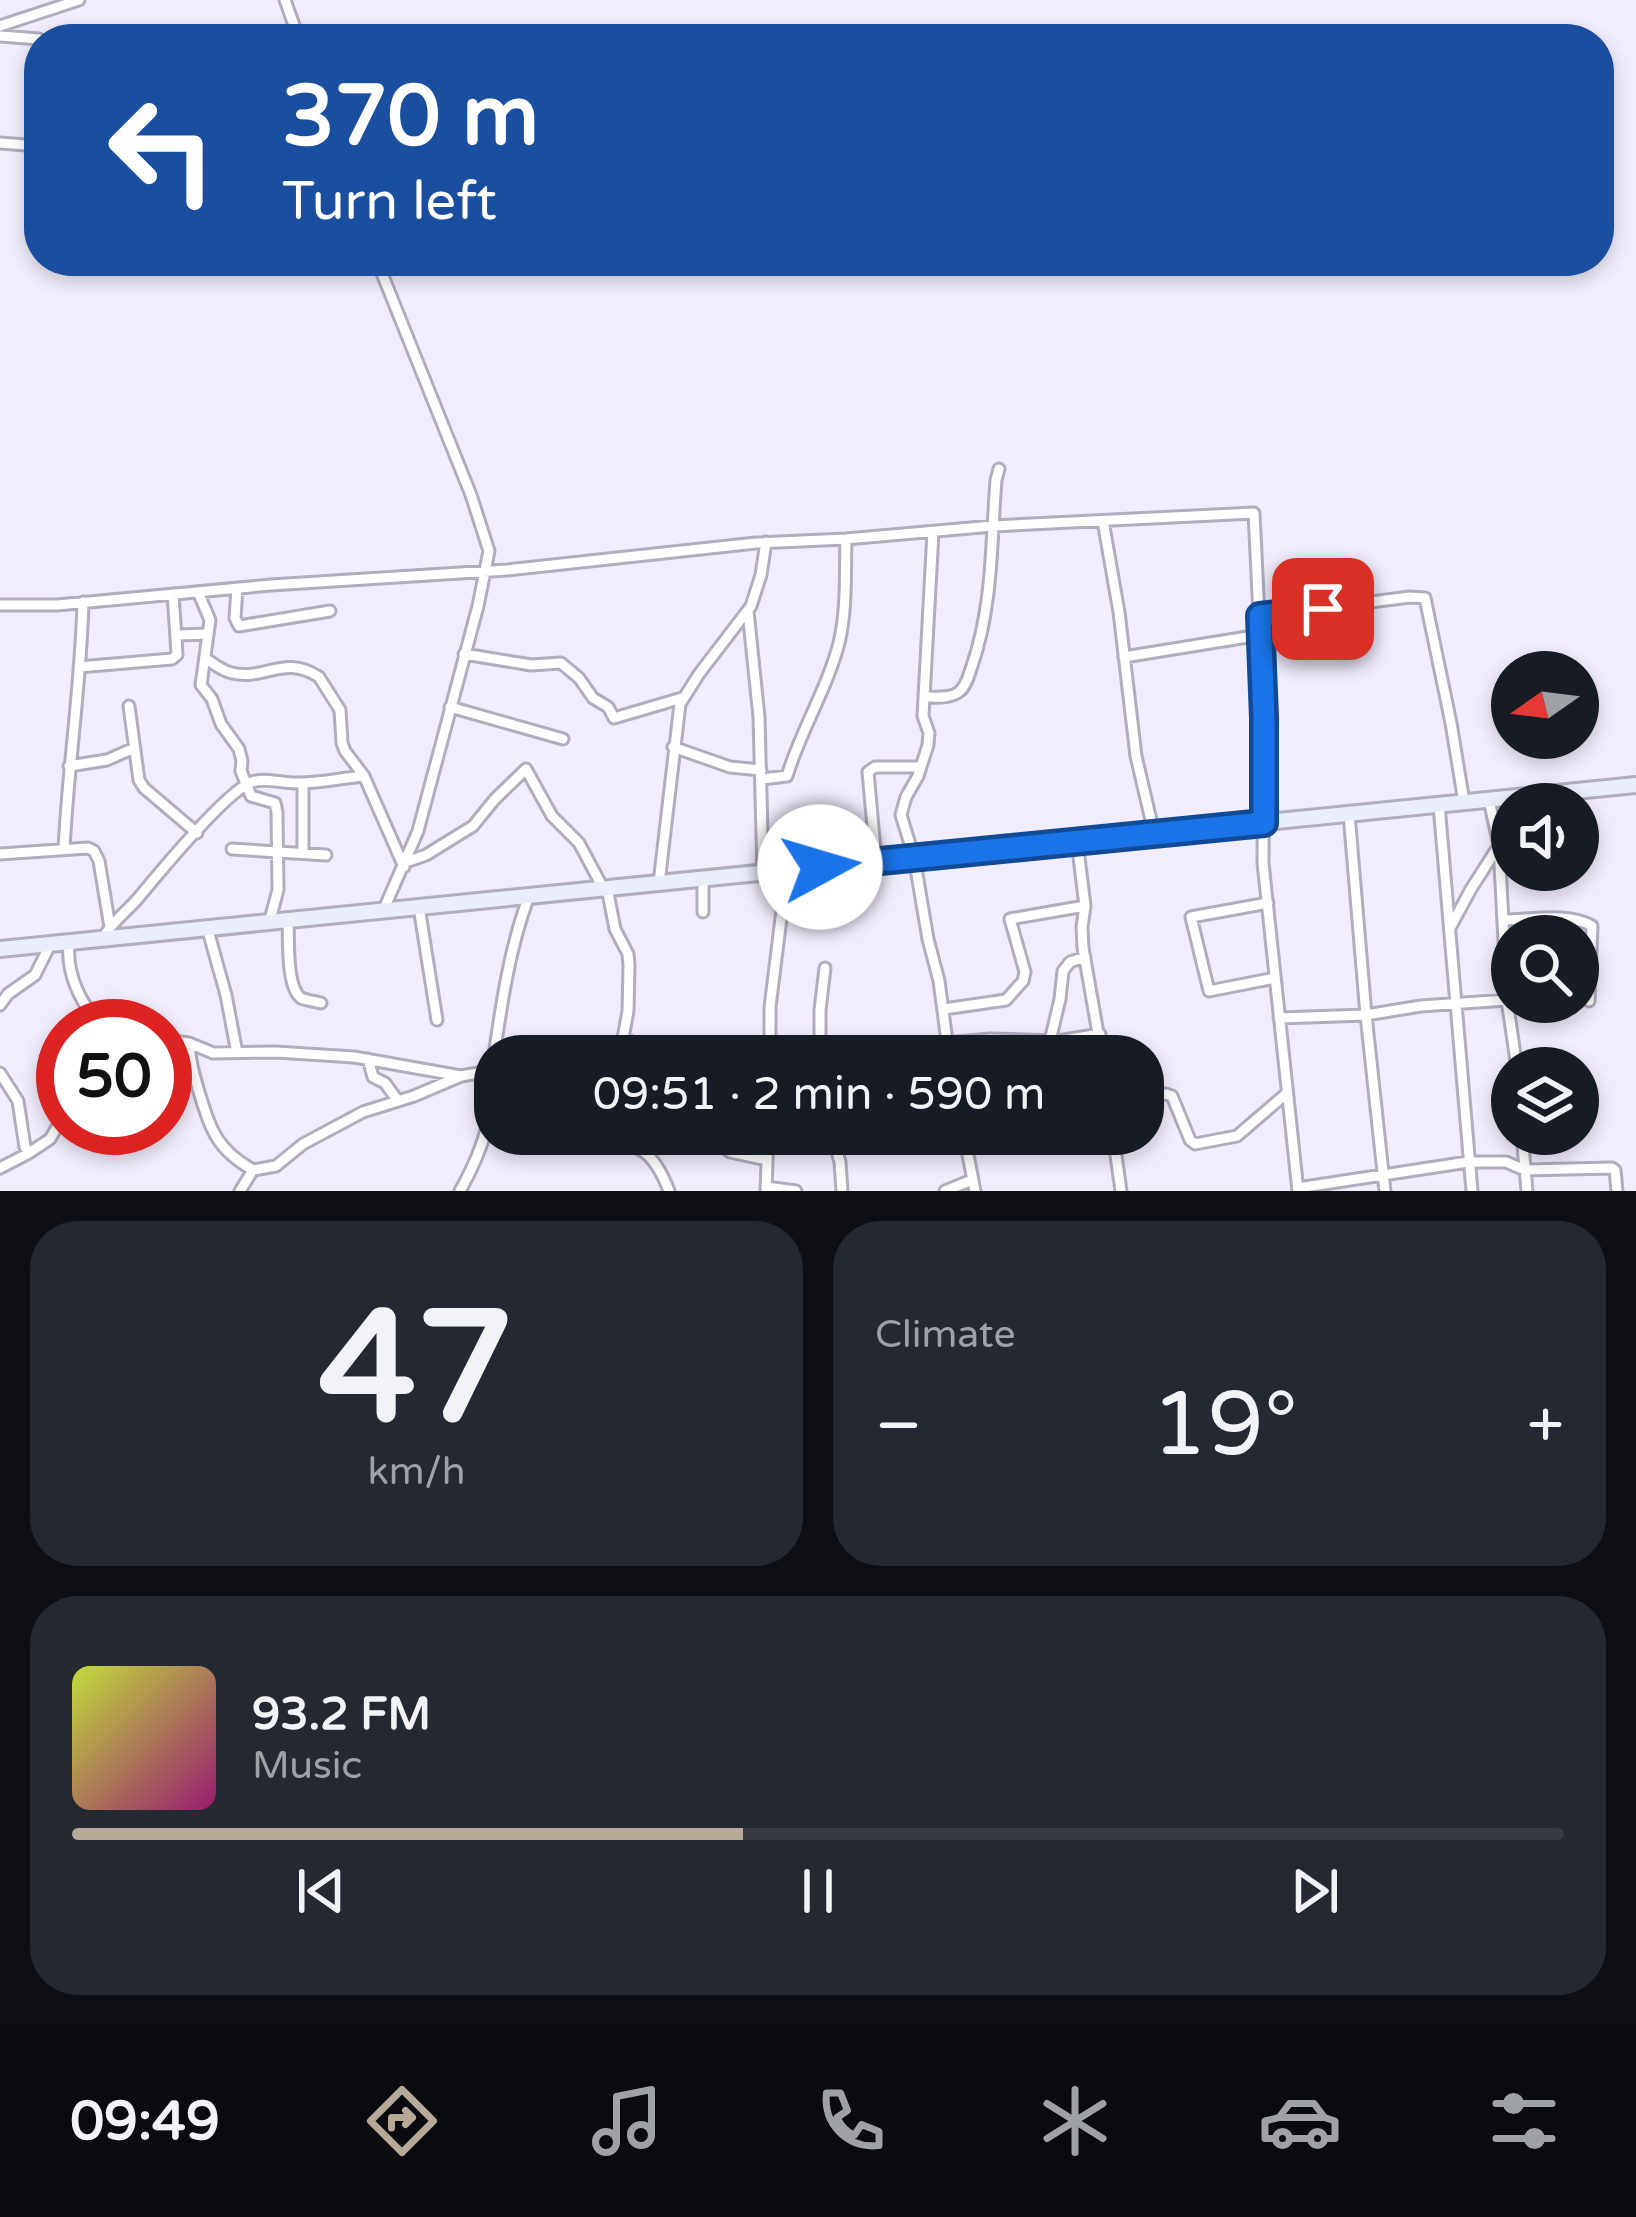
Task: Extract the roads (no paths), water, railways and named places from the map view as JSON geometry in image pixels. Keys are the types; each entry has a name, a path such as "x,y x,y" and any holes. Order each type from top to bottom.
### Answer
{"main road":[{"path":"1599,790 1636,785"},
{"path":"0,950 69,942 106,932 269,923 1489,800"}],"street":[{"path":"0,26 79,0"},
{"path":"383,276 488,543 485,571 418,831 383,911"},
{"path":"924,697 956,694 978,650 989,595 999,469"},
{"path":"0,605 485,571 766,542 1254,513 1264,718 1263,863 1298,1189 1468,1162 1506,1162 1525,1170 1612,1168 1617,1191"},
{"path":"1103,521 1136,756 1154,833"},
{"path":"933,532 923,716 929,733 921,767 901,810 946,1035"},
{"path":"673,747 730,766 787,776 834,661 842,622 846,539"},
{"path":"658,883 682,698 748,611 766,542"},
{"path":"237,588 238,626 330,611"},
{"path":"198,592 210,620 201,685 242,754 241,771 252,798 275,803 278,890 269,923"},
{"path":"79,667 172,659 177,655 173,594"},
{"path":"1260,616 1425,598 1464,802"},
{"path":"64,849 83,602"},
{"path":"748,611 759,717 763,873"},
{"path":"176,638 208,634"},
{"path":"1124,657 1260,635"},
{"path":"464,654 531,665 561,663 614,718 682,698"},
{"path":"206,658 235,674 291,666 315,673 340,710 345,752 364,776 405,865"},
{"path":"129,706 139,780 196,832"},
{"path":"450,707 563,740"},
{"path":"69,766 107,760 134,748"},
{"path":"876,861 868,772 875,767 921,767"},
{"path":"405,865 473,826 526,769 552,816 578,842 605,888 615,928 628,954 628,1011 622,1035"},
{"path":"106,932 196,832 246,785 364,776"},
{"path":"303,784 303,853"},
{"path":"1489,800 1491,809"},
{"path":"1439,805 1472,1191"},
{"path":"1349,814 1385,1191"},
{"path":"1077,841 1085,906 1084,957 1100,1034 1093,1035"},
{"path":"232,849 326,855"},
{"path":"0,854 94,851 106,932"},
{"path":"1449,930 1491,859"},
{"path":"770,1035 787,870"},
{"path":"703,878 703,912"},
{"path":"499,1035 518,926 529,896"},
{"path":"1268,903 1191,916 1210,992 1275,978"},
{"path":"944,1009 1006,1000 1023,981 1025,972 1010,919 1085,906"},
{"path":"418,908 437,1020"},
{"path":"288,921 296,993 320,1003"},
{"path":"206,928 237,1053"},
{"path":"69,942 70,971 83,999"},
{"path":"0,1005 35,975 51,944"},
{"path":"1052,1035 1063,971 1070,962 1084,957"},
{"path":"820,1035 825,968"},
{"path":"1279,1018 1366,1015 1491,1001"},
{"path":"192,1044 213,1053 368,1059 461,1076"},
{"path":"368,1059 373,1077 385,1083 398,1101"},
{"path":"0,1072 18,1101 29,1153"},
{"path":"192,1073 212,1133 232,1156 253,1170 276,1166 344,1120 474,1074"},
{"path":"1164,1094 1172,1096 1196,1144 1237,1136 1286,1093"},
{"path":"0,1168 36,1148"},
{"path":"460,1191 477,1155"},
{"path":"650,1155 669,1191"},
{"path":"744,1155 767,1160"},
{"path":"767,1155 766,1189 796,1191"},
{"path":"829,1191 842,1191 838,1155"},
{"path":"945,1191 973,1186 968,1155"},
{"path":"1107,1191 1121,1189 1116,1155"},
{"path":"1506,1162 1516,1155"},
{"path":"1524,1155 1527,1191"},
{"path":"240,1191 253,1170"}]}
